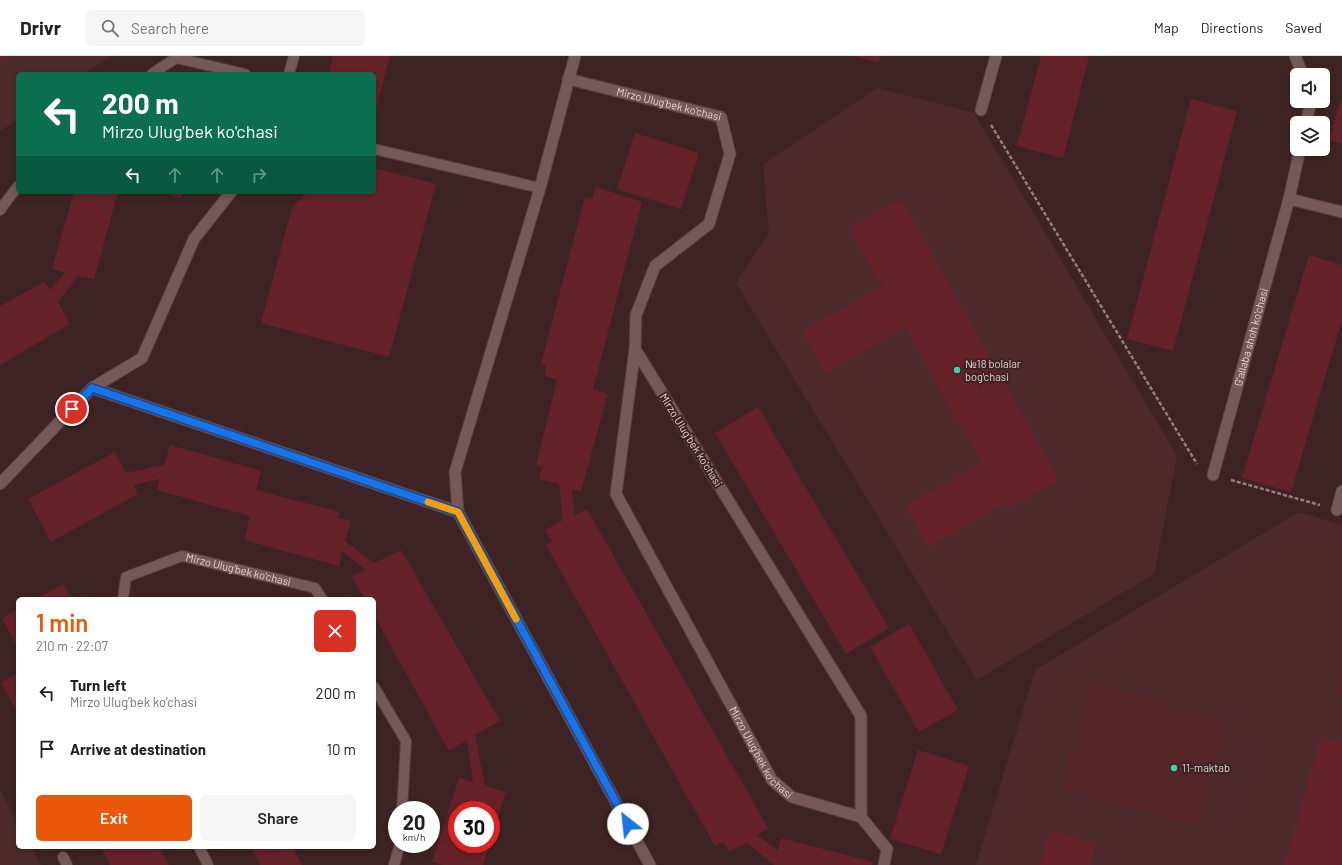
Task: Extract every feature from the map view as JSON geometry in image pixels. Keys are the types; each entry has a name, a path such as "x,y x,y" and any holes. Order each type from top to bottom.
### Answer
{"street":[{"path":"575,56 540,188 455,472 458,512 650,865"},
{"path":"981,110 996,56"},
{"path":"1294,56 1300,68"},
{"name":"Mirzo Ulug'bek ko'chasi","path":"568,78 721,117 730,154 709,224 654,266 636,315 635,349 616,494 772,780 792,797 861,816 861,716 635,349"},
{"name":"G'allaba shoh ko'chasi","path":"1213,475 1289,199 1298,156"},
{"path":"1,480 92,388 142,358 194,239 229,194"},
{"path":"1289,199 1342,212"},
{"path":"92,388 458,512"},
{"path":"1337,510 1342,491"},
{"path":"861,816 887,849 884,865"}],"lane":[{"path":"290,72 294,56"},
{"path":"155,72 176,58 193,59 238,72"},
{"path":"376,149 540,188"},
{"path":"0,210 16,189"},
{"name":"Mirzo Ulug'bek ko'chasi","path":"123,597 126,577 182,556 315,588 321,597"},
{"path":"376,690 406,741 403,801"},
{"path":"200,849 208,865"},
{"path":"394,865 397,853"}],"path":[{"path":"981,110 1201,471 1337,510"}],"shaded area":[{"path":"0,56 111,56 87,72 16,72 16,120 0,131"},
{"name":"№18 bolalar bog'chasi","path":"877,88 974,113 1177,456 1154,574 977,680 736,283 769,233 763,164"},
{"name":"11-maktab","path":"1299,512 1342,525 1342,865 976,865 1035,670"},
{"path":"1342,670 1342,699 1333,696"},
{"path":"1091,680 1225,723 1197,826 1062,789"},
{"path":"0,790 16,819 16,849 32,849 41,865 0,865"}],"building":[{"path":"0,56 9,56 0,61"},
{"path":"333,56 390,56 376,108 376,72 329,72"},
{"path":"854,56 880,56 879,63"},
{"path":"1041,56 1089,56 1063,158 1017,146"},
{"path":"1342,96 1342,144 1330,140"},
{"path":"1191,99 1237,111 1173,351 1127,339"},
{"path":"635,133 699,153 681,209 617,189"},
{"path":"376,169 436,184 389,357 261,323 292,208 306,194 376,194"},
{"path":"596,187 642,202 593,389 608,394 581,491 572,489 574,515 587,509 768,828 757,835 778,851 781,838 873,862 872,865 774,865 747,843 729,851 723,842 715,846 546,545 552,542 545,530 563,520 559,484 539,479 542,467 536,465 557,380 545,376 546,365 541,364 585,197 592,199"},
{"path":"73,194 117,194 94,279 78,276 58,302 70,324 0,365 0,306 44,282 50,290 65,272 52,269"},
{"path":"168,194 182,194 181,198"},
{"path":"901,199 1059,480 1007,509 1004,504 928,547 905,506 982,463 905,327 825,373 802,331 882,286 849,228"},
{"path":"1309,255 1342,265 1342,320 1291,492 1242,478"},
{"path":"758,407 889,628 846,654 715,433"},
{"path":"170,445 261,471 256,490 340,512 338,518 351,521 345,541 374,563 401,550 500,721 475,735 485,786 506,792 500,810 500,801 452,801 459,778 473,782 467,740 449,751 376,619 376,597 364,597 352,577 365,569 342,551 339,566 244,540 250,516 157,490 160,479 133,485 138,494 51,542 28,499 115,452 126,473 164,465"},
{"path":"63,584 70,597 40,597"},
{"path":"16,610 16,644 2,618"},
{"path":"909,624 958,710 919,732 870,647"},
{"path":"16,674 16,710 1,682"},
{"path":"1321,737 1342,743 1342,865 1284,865"},
{"path":"918,750 969,766 941,854 890,839"},
{"path":"448,812 448,853 486,853 483,865 443,865 432,862 435,853 440,853 440,837"},
{"path":"1050,830 1096,843 1090,865 1039,865"},
{"path":"102,849 159,849 169,865 110,865"},
{"path":"252,849 294,849 302,865 260,865"}],"slow traffic":[{"path":"428,502 458,512 516,619"}],"place":[{"name":"№18 bolalar bog'chasi","path":"957,370"},
{"name":"11-maktab","path":"1174,768"}],"route":[{"path":"72,409 92,388 458,512 628,824"}]}
